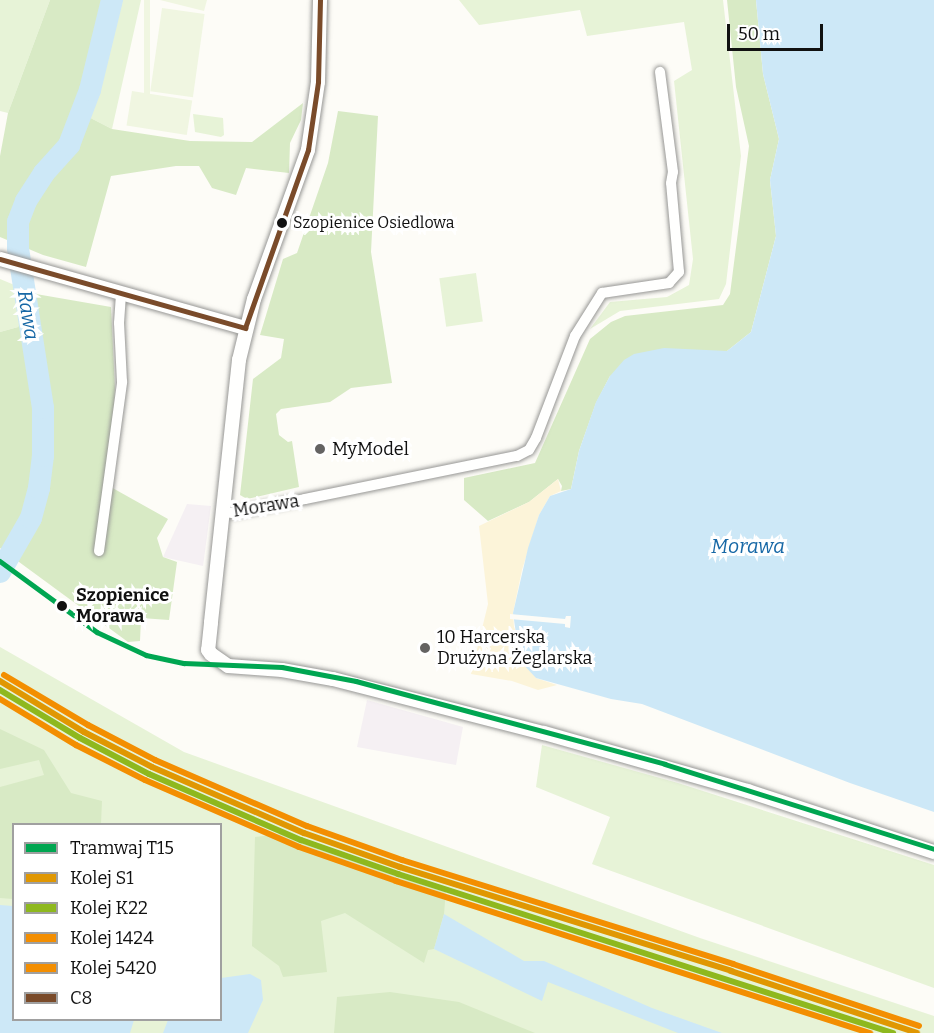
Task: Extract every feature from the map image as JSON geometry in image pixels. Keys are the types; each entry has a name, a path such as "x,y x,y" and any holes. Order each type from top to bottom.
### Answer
{"street":[{"name":"Morawa","path":"320,0 318,82 308,150 245,328 208,650 216,660 228,666 292,672 344,681 588,745 748,791 934,852"},
{"name":"Morawa","path":"223,512 233,513 518,456 529,450 536,438 575,336 602,293 669,283 679,272 671,183 673,172 660,72"},
{"path":"3,260 245,328"},
{"path":"99,551 122,382 119,323 121,293"}],"shaded area":[{"path":"187,504 211,506 203,566 163,557"},
{"path":"367,700 463,727 456,765 357,747"}],"green space":[{"path":"0,0 50,0 8,113 0,111"},
{"path":"50,0 103,0 75,110 112,129 190,141 252,142 303,103 301,120 290,143 289,173 246,168 236,195 212,188 199,166 176,166 111,176 86,267 43,255 0,237 0,156 8,113"},
{"path":"103,0 141,0 112,129 75,110"},
{"path":"144,0 150,0 150,126 144,126"},
{"path":"160,0 207,0 204,11"},
{"path":"459,0 723,0 741,156 726,284 719,299 620,311 590,329 610,302 667,297 689,285 693,259 674,81 692,70 684,22 587,36 580,10 479,25"},
{"path":"727,0 756,0 763,74 779,139 770,180 776,236 751,332 727,351 704,351 610,376 596,403 579,451 571,489 561,491 562,486 558,479 529,502 488,521 464,500 464,478 535,463 590,339 611,322 625,316 723,305 730,294 749,146 736,87"},
{"path":"162,8 205,14 193,97 150,91"},
{"path":"132,91 192,101 187,135 127,126"},
{"path":"338,111 378,116 371,252 392,383 351,388 330,402 281,409 276,414 279,435 288,442 292,441 299,487 247,499 240,495 253,379 281,358 284,339 260,335 283,259 297,253 328,163"},
{"path":"193,114 223,118 224,135 221,137 195,132"},
{"path":"476,273 483,322 446,327 439,278"},
{"path":"0,279 36,294 18,327 0,332"},
{"path":"36,294 111,307 115,388 109,486 168,519 157,538 163,557 177,562 169,620 141,618 140,641 128,642 0,548 0,332 18,327"},
{"path":"0,647 184,752 700,938 934,1016 934,1033 0,1033"},
{"path":"0,729 44,750 71,793 102,801 101,823 12,823 12,899 0,898 0,787 44,775 39,760 0,769"},
{"path":"542,745 678,783 934,865 934,988 592,864 610,817 536,787"},
{"path":"281,834 371,867 446,889 444,914 434,949 428,950 424,963 345,913 321,921 327,972 283,977 279,966 252,946 255,837"},
{"path":"390,992 459,1002 535,1033 334,1033 337,997"}],"sand":[{"path":"558,479 561,491 550,496 539,515 522,570 513,613 514,627 536,678 557,685 538,690 512,681 471,674 488,604 479,526 529,502"}],"water":[{"name":"Morawa","path":"756,0 934,0 934,812 850,783 642,704 611,699 536,678 520,661 513,613 528,548 539,515 550,496 571,489 579,451 596,402 610,376 624,360 634,354 664,348 727,351 751,332 776,236 770,180 779,139 763,74"},
{"path":"0,905 12,906 12,1021 134,1021 130,1033 0,1033"},
{"path":"444,914 524,961 544,961 652,1008 722,1033 678,1033 548,982 542,1001 434,949"},
{"path":"250,974 261,980 263,1000 248,1033 163,1033 168,1021 222,1021 222,978"}],"pier":[{"path":"510,614 565,619 566,616 571,616 570,628 565,627 565,624 510,619"}],"waterway":[{"name":"Rawa","path":"0,572 31,518 39,488 43,456 43,408 18,248 18,222 26,201 44,173 69,145 90,90 112,0"}],"tram line":[{"name":"T15","path":"0,561 97,632 146,655 184,663 282,667 356,681 665,764 934,849"}],"rail line":[{"name":"1424","path":"4,675 88,725 155,760 307,826 402,860 733,964 919,1026"},
{"name":"S1","path":"0,681 84,732 152,767 304,833 400,867 731,971 917,1033"},
{"name":"K22","path":"0,690 80,738 149,774 301,840 398,874 893,1033"},
{"name":"5420","path":"0,699 76,745 145,780 299,847 396,881 870,1033"}],"transit line":[{"name":"C8","path":"245,328 308,150 318,82 320,0"},
{"name":"C8","path":"0,259 245,328"}],"place":[{"name":"Szopienice Osiedlowa","path":"282,223"},
{"name":"MyModel","path":"320,449"},
{"name":"Szopienice Morawa","path":"62,606"},
{"name":"10 Harcerska Drużyna Żeglarska","path":"425,648"}]}
